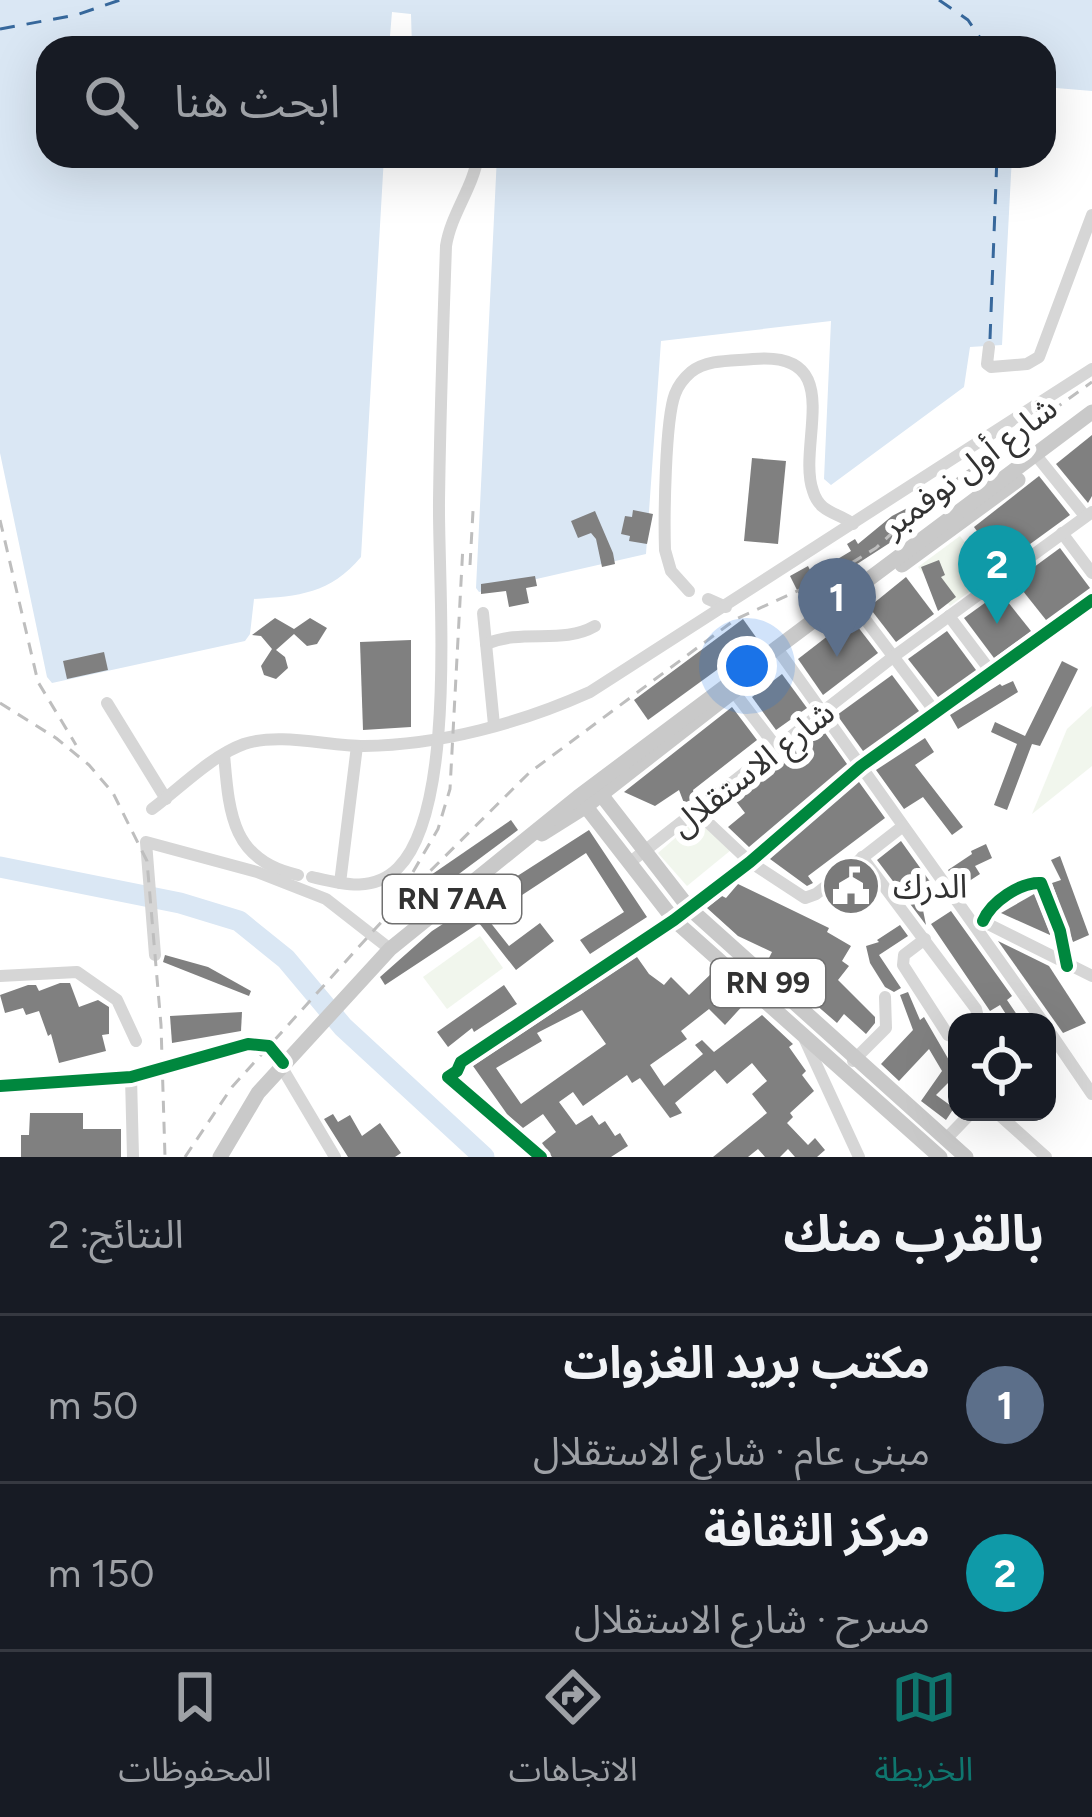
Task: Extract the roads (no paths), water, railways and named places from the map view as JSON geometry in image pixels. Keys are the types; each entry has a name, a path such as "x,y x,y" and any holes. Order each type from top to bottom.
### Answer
{"main road":[{"name":"شارع أول نوفمبر","path":"597,790 1091,416"},
{"name":"شارع أول نوفمبر","path":"597,790 734,692 778,650"},
{"path":"582,802 597,790"},
{"name":"RN 99","path":"597,790 674,920 802,1033 849,1064 961,1155"},
{"name":"RN 99","path":"582,802 940,1157"},
{"name":"RN 7AA","path":"220,1157 258,1093 383,955 582,802"}],"street":[{"path":"224,754 232,817 244,844 266,863 305,876 364,885 380,880 406,857 426,806 439,737 446,246 475,168"},
{"path":"989,347 987,364 991,367 1027,364 1039,357 1092,215"},
{"path":"689,591 671,571 665,550 672,408 680,385 703,365 768,358 792,365 804,376 814,399 812,491 826,511 854,524"},
{"path":"152,809 224,754 258,741 357,746 439,737 539,713 590,692 1092,369"},
{"path":"1038,458 1089,514"},
{"name":"شارع الاستقلال","path":"637,858 893,657 1089,514"},
{"path":"1062,533 1092,574"},
{"path":"849,597 936,713"},
{"path":"708,599 725,607"},
{"path":"541,1157 448,1077 458,1071 461,1062 674,920 861,766 1092,600"},
{"path":"484,614 494,725"},
{"path":"949,616 992,673"},
{"path":"487,644 522,634 567,636 595,626"},
{"path":"778,650 1037,1013"},
{"path":"734,692 777,748"},
{"path":"106,703 166,799"},
{"path":"340,883 357,746"},
{"path":"698,812 750,862 805,898 903,826"},
{"path":"155,955 146,842 256,872 338,905 383,955"},
{"path":"862,857 977,1013"},
{"path":"983,922 991,907 1028,883 1041,883 1067,966"},
{"path":"968,914 1092,976"},
{"path":"925,939 904,955 903,965 948,1036"},
{"path":"0,976 77,972 118,1000 136,1041"},
{"path":"849,1064 886,1028 885,997"},
{"path":"802,1033 859,1157"},
{"path":"1056,1041 1092,1094"},
{"path":"0,1086 131,1077 248,1044 269,1046 335,1157"},
{"path":"1056,1049 1060,1047"},
{"path":"131,1077 133,1157"},
{"path":"946,1139 963,1121"},
{"path":"1006,1121 1046,1157"}],"waterway":[{"path":"0,867 180,903 239,921 286,959 343,1027 484,1157"}],"railway":[{"path":"185,1157 232,1087 404,897 529,773 736,619 832,575 876,548 924,503 1092,382"},
{"path":"470,565 473,511"},
{"path":"0,520 38,682 76,745"},
{"path":"413,872 438,829 450,789 463,545"},
{"path":"0,703 89,765 113,793 147,861 161,1025 165,1157"}],"place":[{"name":"مركز الثقافة","path":"997,624"},
{"name":"مكتب بريد الغزوات","path":"837,657"},
{"name":"الدرك","path":"851,886"}]}
